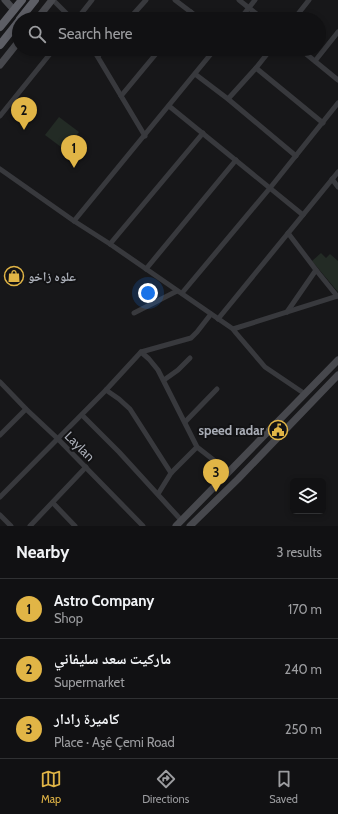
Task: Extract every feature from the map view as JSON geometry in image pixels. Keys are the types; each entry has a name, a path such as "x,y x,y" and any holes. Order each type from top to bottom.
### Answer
{"highway":[{"path":"14,10 22,0"},
{"path":"26,12 35,0"},
{"path":"0,25 12,12"},
{"path":"0,45 12,30"}],"main road":[{"path":"5,0 14,10"},
{"path":"43,12 53,0"},
{"path":"0,65 12,50"},
{"path":"179,523 338,360"},
{"path":"190,526 338,375"}],"street":[{"path":"53,0 65,12"},
{"path":"83,12 92,0"},
{"path":"135,12 146,0"},
{"path":"175,0 191,12"},
{"path":"239,0 254,12"},
{"path":"246,12 255,0"},
{"path":"300,12 309,0"},
{"path":"326,47 338,32"},
{"path":"0,116 48,56"},
{"path":"98,56 145,136"},
{"path":"122,96 154,56"},
{"path":"74,221 210,56"},
{"path":"228,100 265,56"},
{"path":"309,56 338,80"},
{"path":"315,61 319,56"},
{"path":"256,68 323,123"},
{"path":"195,74 296,156"},
{"path":"134,313 179,292 270,188 338,103"},
{"path":"169,106 303,215"},
{"path":"110,244 203,133"},
{"path":"146,269 236,160"},
{"path":"0,169 233,329 265,367 305,394"},
{"path":"218,320 338,172"},
{"path":"332,179 338,187"},
{"path":"233,329 337,296 288,233"},
{"path":"287,312 316,270"},
{"path":"0,497 82,415 141,352 191,338 211,314"},
{"path":"141,352 149,359 164,380 197,447 229,472"},
{"path":"164,380 178,370 190,358"},
{"name":"Laylan","path":"0,382 26,409 58,438 143,526"},
{"path":"184,422 217,389"},
{"path":"106,390 130,409 172,473"},
{"path":"0,435 26,409"},
{"path":"82,415 158,494 179,523"},
{"path":"158,494 172,473 197,447"},
{"path":"30,526 86,467"},
{"path":"53,503 75,526"},
{"path":"0,515 11,526"}],"shaded area":[{"path":"59,117 79,132 65,150 45,135"},
{"path":"321,253 326,258 330,254 338,261 338,292 312,261"}],"place":[{"name":"ماركيت سعد سليفاني","path":"24,130"},
{"name":"Astro Company","path":"74,168"},
{"name":"علوه زاخو","path":"14,276"},
{"name":"speed radar","path":"278,430"},
{"name":"كاميرة رادار","path":"216,492"}]}
